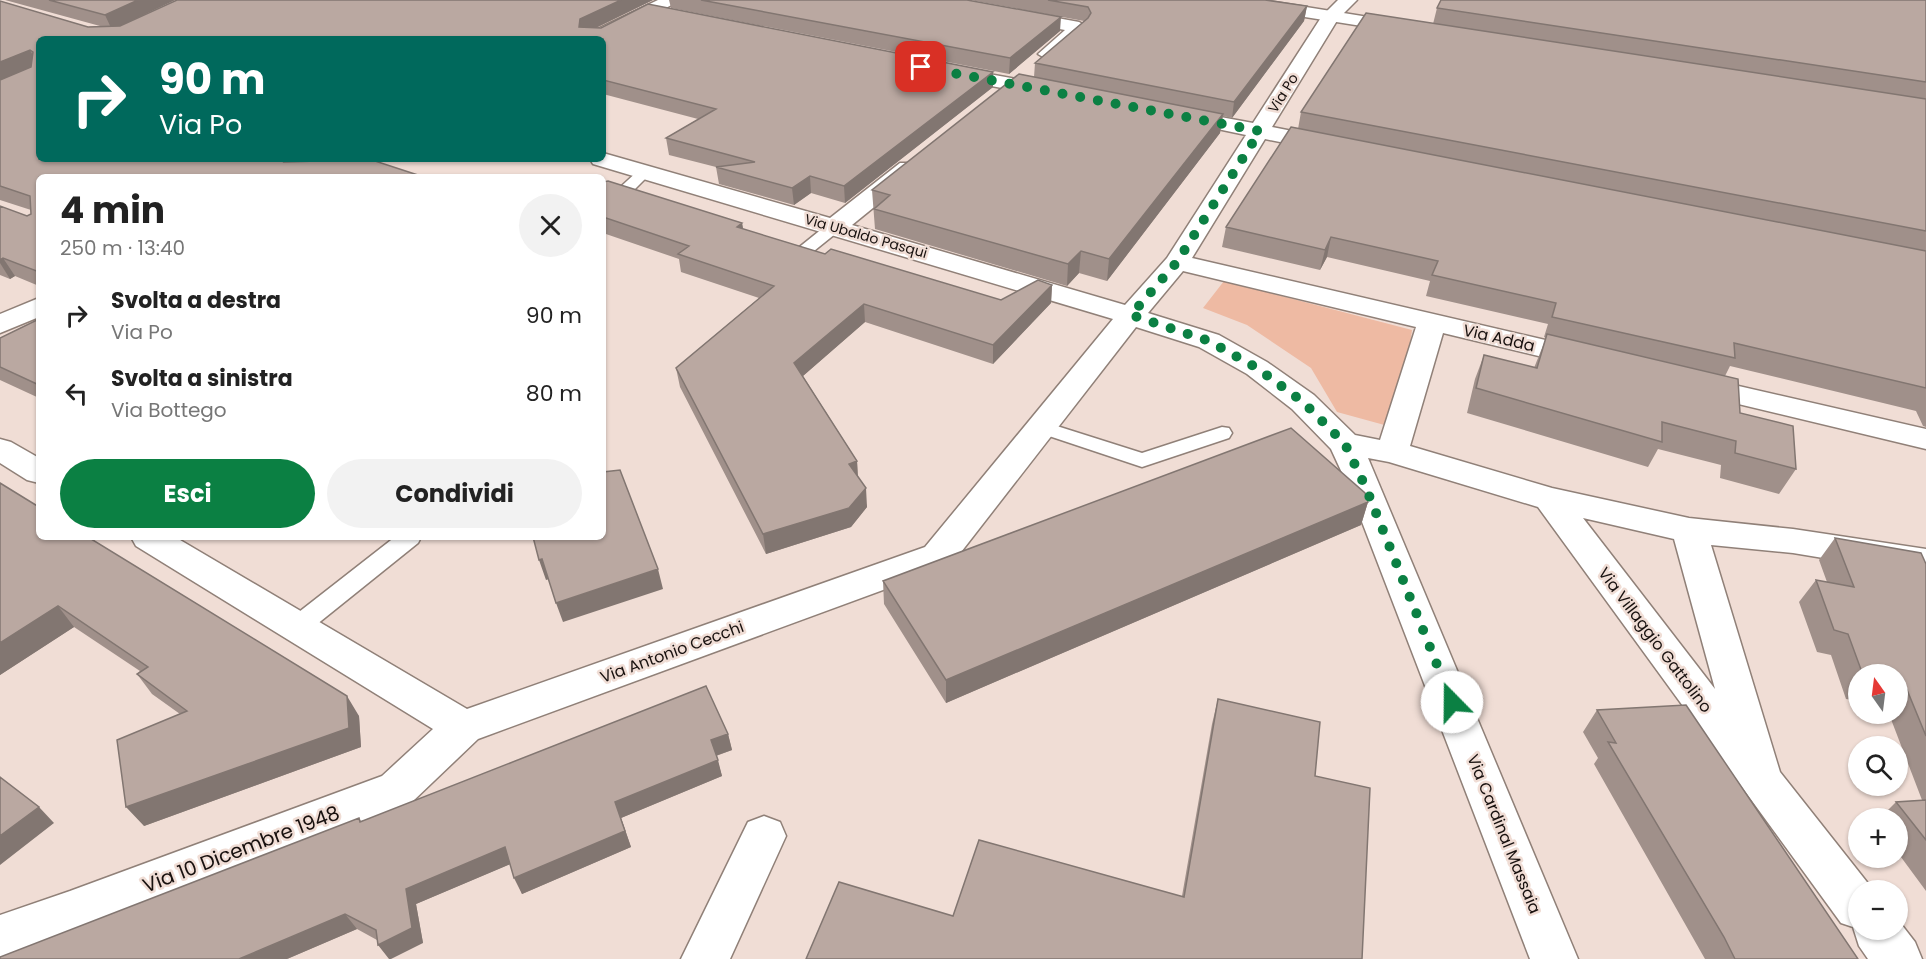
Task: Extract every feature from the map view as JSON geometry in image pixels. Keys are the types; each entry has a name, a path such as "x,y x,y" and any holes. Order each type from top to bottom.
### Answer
{"street":[{"path":"597,36 672,0"},
{"path":"929,0 1079,27 993,100"},
{"path":"1229,0 1339,8 1424,31"},
{"name":"Via Po","path":"1131,315 1177,262 1339,8"},
{"path":"649,11 684,19"},
{"path":"930,69 1026,73 1068,95"},
{"path":"1158,112 1353,150"},
{"path":"834,227 928,152"},
{"name":"Via Ubaldo Pasqui","path":"606,160 834,227 1031,293 1131,315"},
{"name":"Via Adda","path":"1177,262 1610,364"},
{"path":"0,325 36,307"},
{"name":"Via Antonio Cecchi","path":"463,727 938,556 1131,315"},
{"name":"Via Cardinal Massaia","path":"1131,315 1209,341 1257,368 1303,402 1345,444 1366,488 1554,959"},
{"path":"1392,452 1432,322"},
{"path":"1667,378 1926,439"},
{"path":"1345,444 1392,452 1550,500 1689,530 1793,541 1926,562"},
{"path":"0,449 36,470"},
{"name":"Via Villaggio Gattolino","path":"1550,500 1848,894"},
{"name":"Via Villaggio Gattolino","path":"1689,530 1761,780"},
{"path":"153,540 463,727"},
{"name":"Via 10 Dicembre 1948","path":"0,938 70,914 397,789 463,727"},
{"path":"705,959 764,836"},
{"path":"1884,940 1898,959"}],"lane":[{"path":"645,172 620,195 655,206"},
{"path":"825,258 797,250 834,227"},
{"path":"1041,427 1142,460 1222,433"},
{"path":"298,626 406,540"}],"shaded area":[{"path":"1224,281 1412,330 1399,429 1337,412 1311,368 1247,325 1203,308"}],"building":[{"path":"49,0 138,0 105,15"},
{"path":"177,0 621,0 580,19 579,27 601,28 648,4 993,72 844,186 810,176 792,188 716,167 755,162 666,138 716,109 606,81 606,36 36,36 36,162 378,162 415,174 36,174 36,271 3,258 0,260 0,206 27,216 31,214 30,196 0,186 0,80 31,67 33,52 30,50 0,62 0,1 88,27 120,26"},
{"path":"701,0 967,0 1061,17 1010,58"},
{"path":"1048,0 1265,0 1307,6 1234,102 1035,63 1091,13 1088,7"},
{"path":"1441,0 1926,0 1926,82 1437,8"},
{"path":"1366,13 1926,99 1926,231 1301,112"},
{"path":"1019,74 1223,114 1109,259 1081,251 1068,264 874,209 890,195 872,190"},
{"path":"1291,127 1926,251 1926,388 1734,343 1735,358 1552,317 1556,303 1432,275 1438,261 1331,237 1325,250 1226,227"},
{"path":"606,181 742,223 737,227 825,254 831,249 1001,300 1038,280 1052,285 993,345 864,304 794,363 857,461 849,464 866,488 849,508 763,534 676,368 774,286 678,254 689,246 606,218"},
{"path":"36,320 36,384 0,367 0,338"},
{"path":"1547,334 1738,379 1740,413 1793,426 1796,469 1735,453 1736,441 1662,422 1662,442 1476,388 1484,355 1537,368"},
{"path":"1291,428 1365,493 1368,502 946,680 883,581"},
{"path":"620,470 658,569 556,603 534,540 606,540 606,472"},
{"path":"0,483 36,505 36,540 93,540 347,696 349,728 126,807 117,740 187,711 137,674 148,667 58,606 0,643"},
{"path":"1835,538 1921,553 1926,564 1926,736 1908,692 1908,664 1859,664 1848,634 1834,630 1816,580 1854,587"},
{"path":"706,686 728,734 711,740 718,760 615,802 625,831 514,878 505,847 406,889 412,928 378,945 376,930 345,914 239,959 0,959 0,957 359,818 360,822"},
{"path":"1218,699 1320,722 1315,776 1370,788 1362,959 806,959 839,882 953,916 979,840 1184,897"},
{"path":"1686,705 1858,959 1735,959 1608,742 1616,743 1597,710"},
{"path":"0,777 39,807 0,836"},
{"path":"1926,800 1926,840 1908,817 1908,808 1901,808 1896,802"}],"route":[{"path":"921,67 1260,131 1177,262 1131,315 1209,341 1257,368 1303,402 1345,444 1366,488 1452,702"}]}
